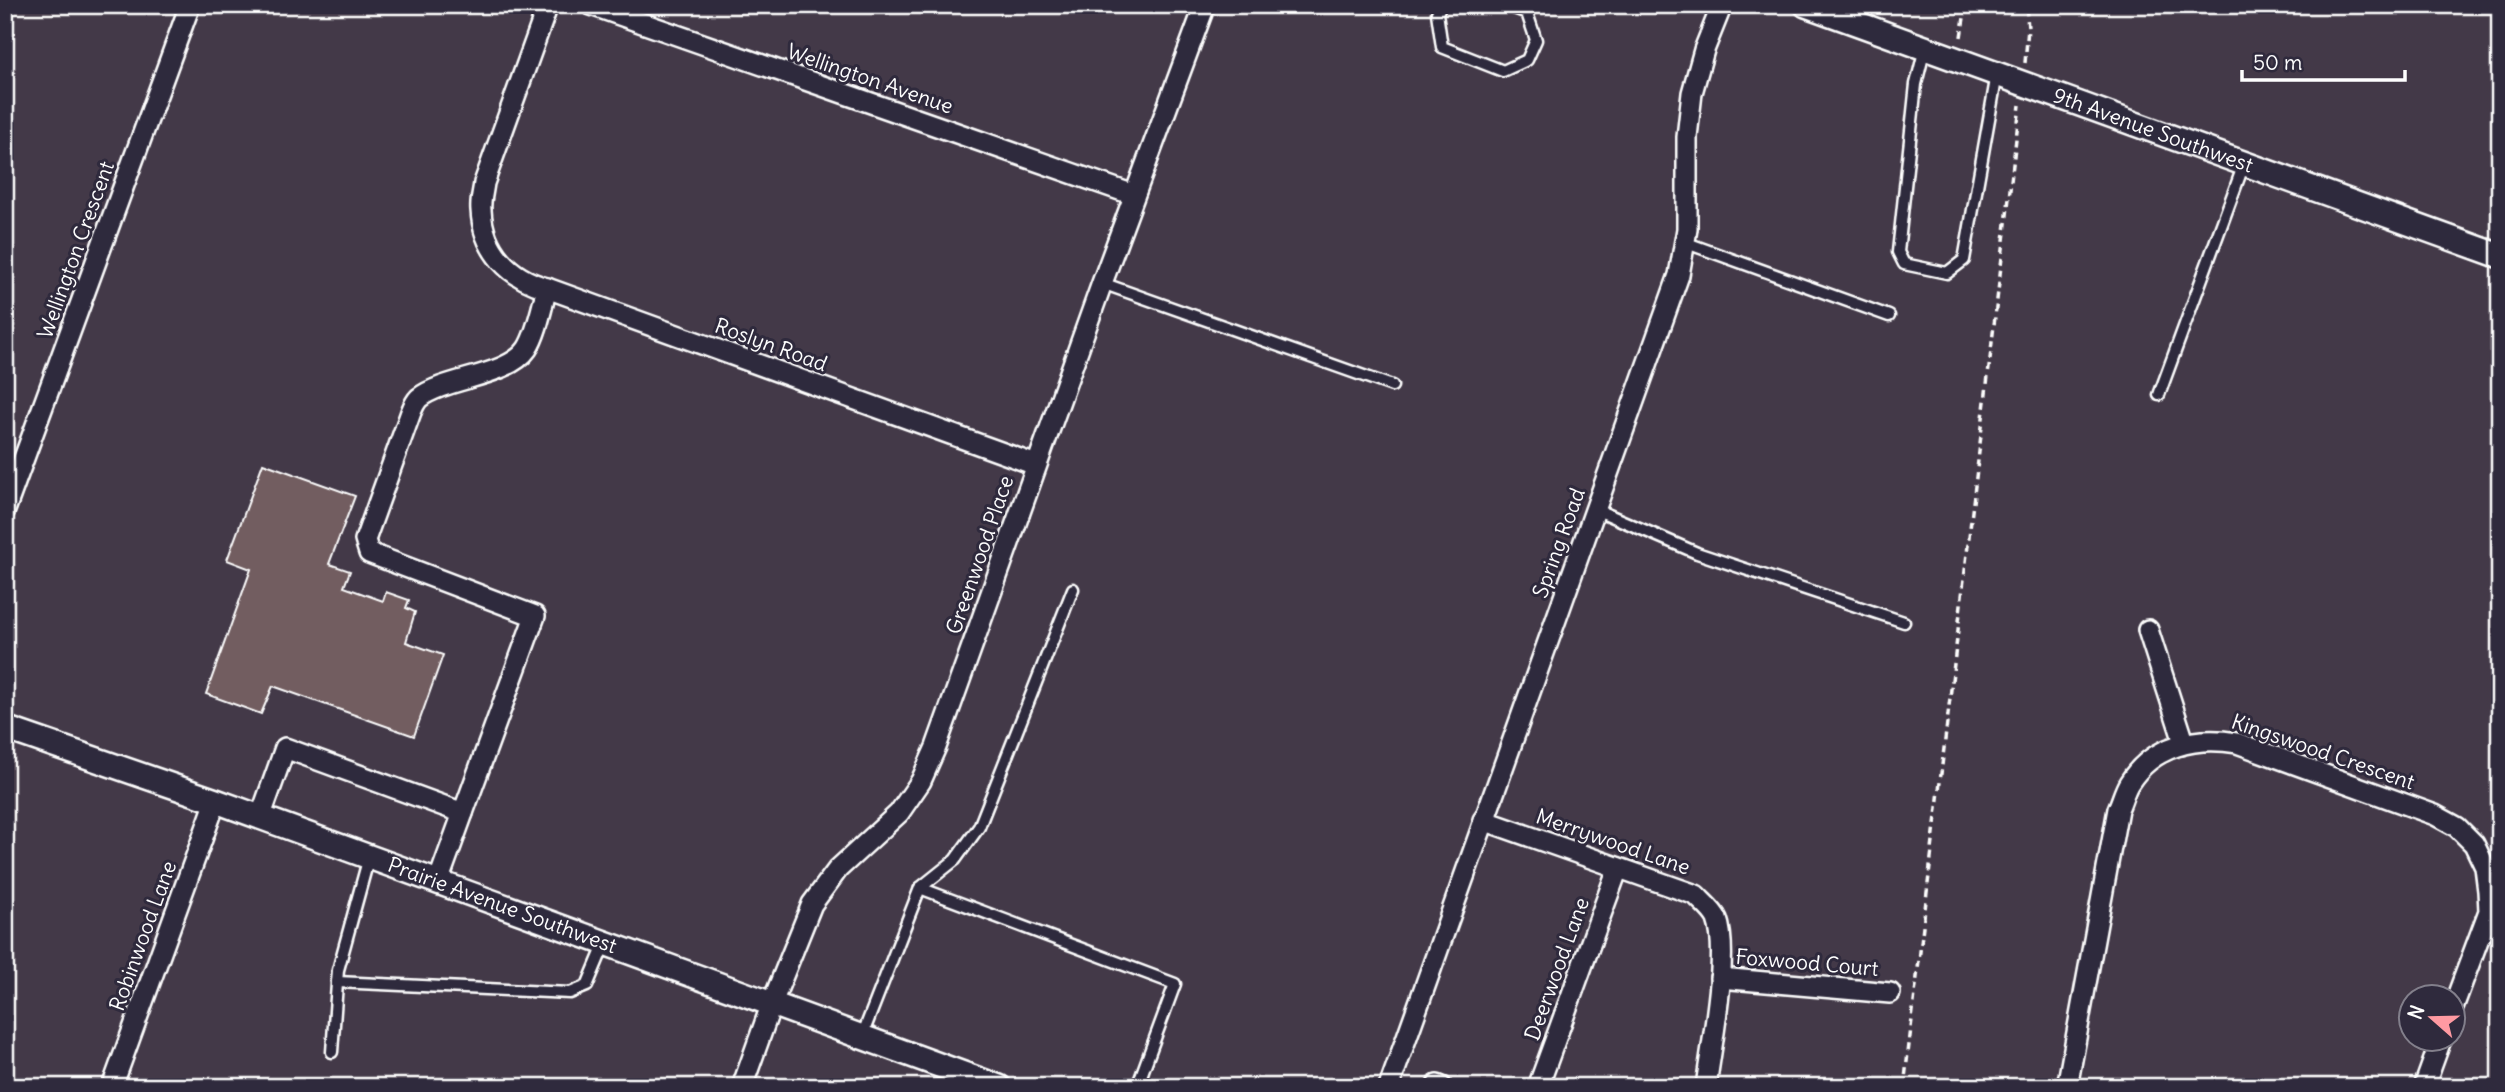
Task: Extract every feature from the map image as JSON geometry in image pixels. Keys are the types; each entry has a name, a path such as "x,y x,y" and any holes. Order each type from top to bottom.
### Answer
{"street":[{"name":"Wellington Crescent","path":"5,510 190,5"},
{"name":"Roslyn Road","path":"548,5 484,183 481,209 485,234 497,257 527,283 1036,466"},
{"name":"Wellington Avenue","path":"591,5 1134,195"},
{"name":"Greenwood Place","path":"742,1087 812,904 838,869 899,813 921,781 936,747 1205,5"},
{"name":"Spring Road","path":"1389,1087 1679,275 1687,229 1687,137 1692,93 1704,50 1723,5"},
{"name":"9th Avenue Southwest","path":"1806,5 2500,256"},
{"path":"438,882 534,616 369,553 365,540 418,399 436,389 511,363 527,350 547,288"},
{"path":"2148,630 2184,742"},
{"name":"Prairie Avenue Southwest","path":"5,728 216,801 999,1087"},
{"name":"Kingswood Crescent","path":"2067,1087 2118,809 2129,783 2147,763 2184,742 2215,739 2237,743 2435,815 2457,827 2474,844 2485,867 2489,911 2462,984"},
{"path":"260,818 285,748 463,813"},
{"name":"Robinwood Lane","path":"112,1087 216,801"},
{"name":"Merrywood Lane","path":"1483,820 1696,895 1716,916 1722,937 1720,978 1706,1087"},
{"name":"Deerwood Lane","path":"1538,1087 1618,868"},
{"name":"Foxwood Court","path":"1720,978 1890,993"},
{"path":"2424,1087 2436,1054"}],"lane":[{"path":"1441,5 1437,13 1442,47 1503,71 1527,60 1536,40 1527,13 1506,5"},
{"path":"1925,48 1916,84 1898,252 1904,264 1947,273 1964,260 1997,74"},
{"path":"2159,395 2245,163"},
{"path":"1684,242 1889,316"},
{"path":"1102,283 1392,386"},
{"path":"1595,509 1697,553 1904,622"},
{"path":"862,1036 920,888 955,860 979,827 1073,589"},
{"path":"332,1052 338,970 369,857"},
{"path":"920,888 1175,984 1137,1087"},
{"path":"337,982 570,993 587,986 605,943"}],"path":[{"path":"1958,60 1966,5"},
{"path":"1904,1087 2023,82 2028,28 2026,5"}],"building":[{"path":"263,463 355,496 329,564 350,571 344,587 383,601 386,592 409,600 406,608 415,612 406,642 443,655 414,736 273,686 261,714 206,694 251,569 227,560"}]}
